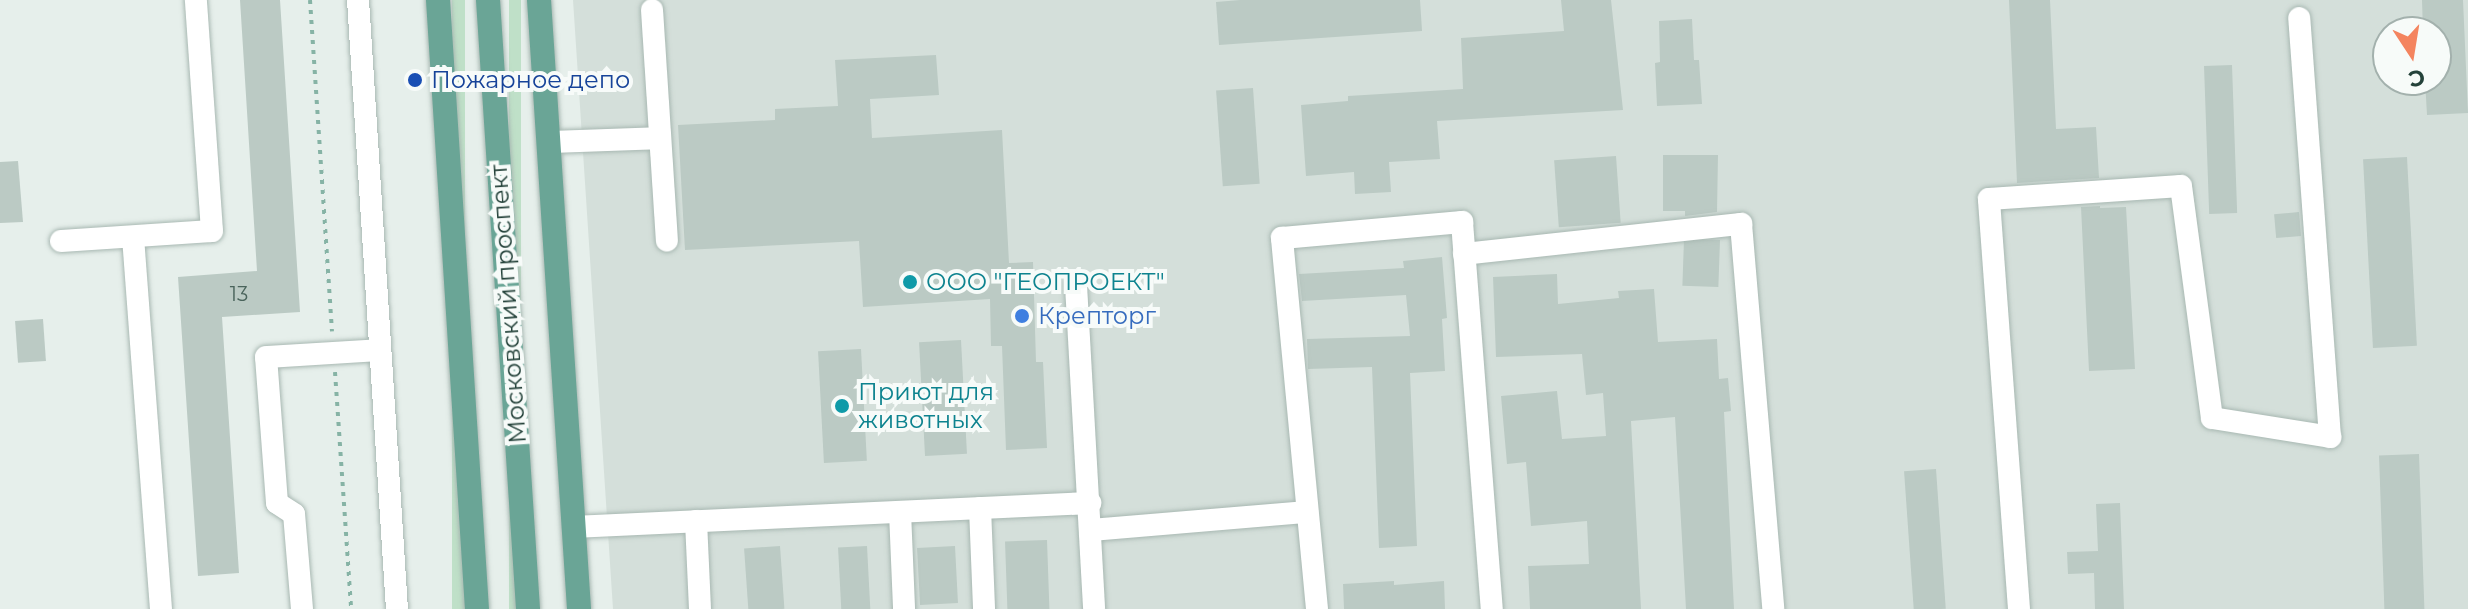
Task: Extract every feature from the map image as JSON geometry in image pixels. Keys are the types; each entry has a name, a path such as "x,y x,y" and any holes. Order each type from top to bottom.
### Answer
{"main road":[{"name":"Московский проспект","path":"438,0 477,609"},
{"name":"Московский проспект","path":"488,0 528,609"},
{"name":"Московский проспект","path":"539,0 579,609"}],"street":[{"path":"61,241 212,231 196,0"},
{"path":"358,0 380,350 389,608"},
{"path":"652,10 667,241"},
{"path":"2019,609 1989,199 2181,186 2212,418 2330,437 2299,18"},
{"path":"548,142 660,138"},
{"path":"1317,609 1282,238 1462,222 1492,609"},
{"path":"1464,254 1741,224 1773,609"},
{"path":"133,237 161,609"},
{"path":"1076,285 1094,609"},
{"path":"302,609 294,514 277,503 266,357 380,350"},
{"path":"573,527 1090,503"},
{"path":"980,508 984,609"},
{"path":"900,512 904,609"},
{"path":"1091,530 1307,512"},
{"path":"696,521 700,609"}],"path":[{"path":"310,0 351,609"}],"shaded area":[{"path":"573,0 2468,0 2468,609 613,609"}],"green space":[{"path":"452,0 465,0 465,609 452,609"},
{"path":"509,0 521,0 521,609 509,609"}],"building":[{"path":"240,0 280,0 300,312 222,317 239,573 198,576 178,277 257,271"},
{"path":"1420,0 1422,31 1219,45 1216,2"},
{"path":"1561,0 1611,0 1623,110 1437,121 1440,159 1389,162 1391,192 1355,194 1354,172 1306,176 1301,105 1348,101 1348,96 1463,89 1461,38 1564,31"},
{"path":"2009,0 2050,0 2056,129 2096,127 2099,178 2017,183"},
{"path":"2422,0 2463,0 2468,113 2427,115 2426,96 2452,96 2452,16 2422,16"},
{"path":"1692,19 1694,60 1699,60 1702,104 1657,106 1655,63 1660,62 1659,21"},
{"path":"936,55 939,95 870,99 872,138 1002,130 1009,263 1033,262 1036,362 1043,362 1047,448 1006,450 1002,346 991,346 990,299 863,307 859,241 685,250 678,125 775,120 775,109 838,106 835,60"},
{"path":"2232,65 2237,213 2209,214 2204,66"},
{"path":"1253,88 1260,184 1223,186 1216,91"},
{"path":"1663,155 1718,155 1717,212 1685,216 1685,211 1663,211"},
{"path":"1616,156 1621,223 1559,227 1554,160"},
{"path":"2407,157 2417,346 2373,348 2363,159"},
{"path":"18,161 23,222 0,223 0,162"},
{"path":"2081,207 2126,207 2135,369 2089,371"},
{"path":"2299,212 2301,236 2276,238 2274,214"},
{"path":"1684,239 1720,240 1718,287 1682,286"},
{"path":"1442,257 1447,318 1442,319 1445,371 1410,373 1417,546 1379,548 1372,367 1308,369 1307,339 1410,336 1406,295 1302,301 1299,274 1404,268 1403,261"},
{"path":"1557,274 1558,304 1619,298 1618,291 1654,289 1658,342 1717,339 1719,379 1728,378 1731,411 1724,412 1734,609 1686,609 1675,417 1631,421 1641,609 1530,609 1528,566 1589,564 1587,521 1531,526 1526,462 1507,464 1501,396 1557,391 1562,439 1606,436 1603,393 1586,395 1582,354 1496,357 1493,277"},
{"path":"43,319 46,361 18,363 15,321"},
{"path":"961,340 967,454 925,456 919,342"},
{"name":"Приют для животных","path":"861,349 867,461 824,463 818,351"},
{"path":"2419,454 2424,609 2384,609 2379,455"},
{"path":"1936,469 1946,609 1914,609 1904,471"},
{"path":"2120,503 2124,609 2095,609 2094,573 2068,574 2067,552 2098,551 2096,504"},
{"path":"1047,540 1049,609 1007,609 1005,541"},
{"path":"780,546 784,609 748,609 744,549"},
{"path":"867,546 870,609 841,609 838,548"},
{"path":"955,546 958,603 920,605 917,548"},
{"path":"1394,581 1394,585 1444,581 1445,609 1344,609 1343,584"}],"place":[{"name":"Пожарное депо","path":"415,80"},
{"name":"ООО \"ГЕОПРОЕКТ\"","path":"910,282"},
{"name":"Крепторг","path":"1022,316"},
{"name":"Приют для животных","path":"842,406"}]}
